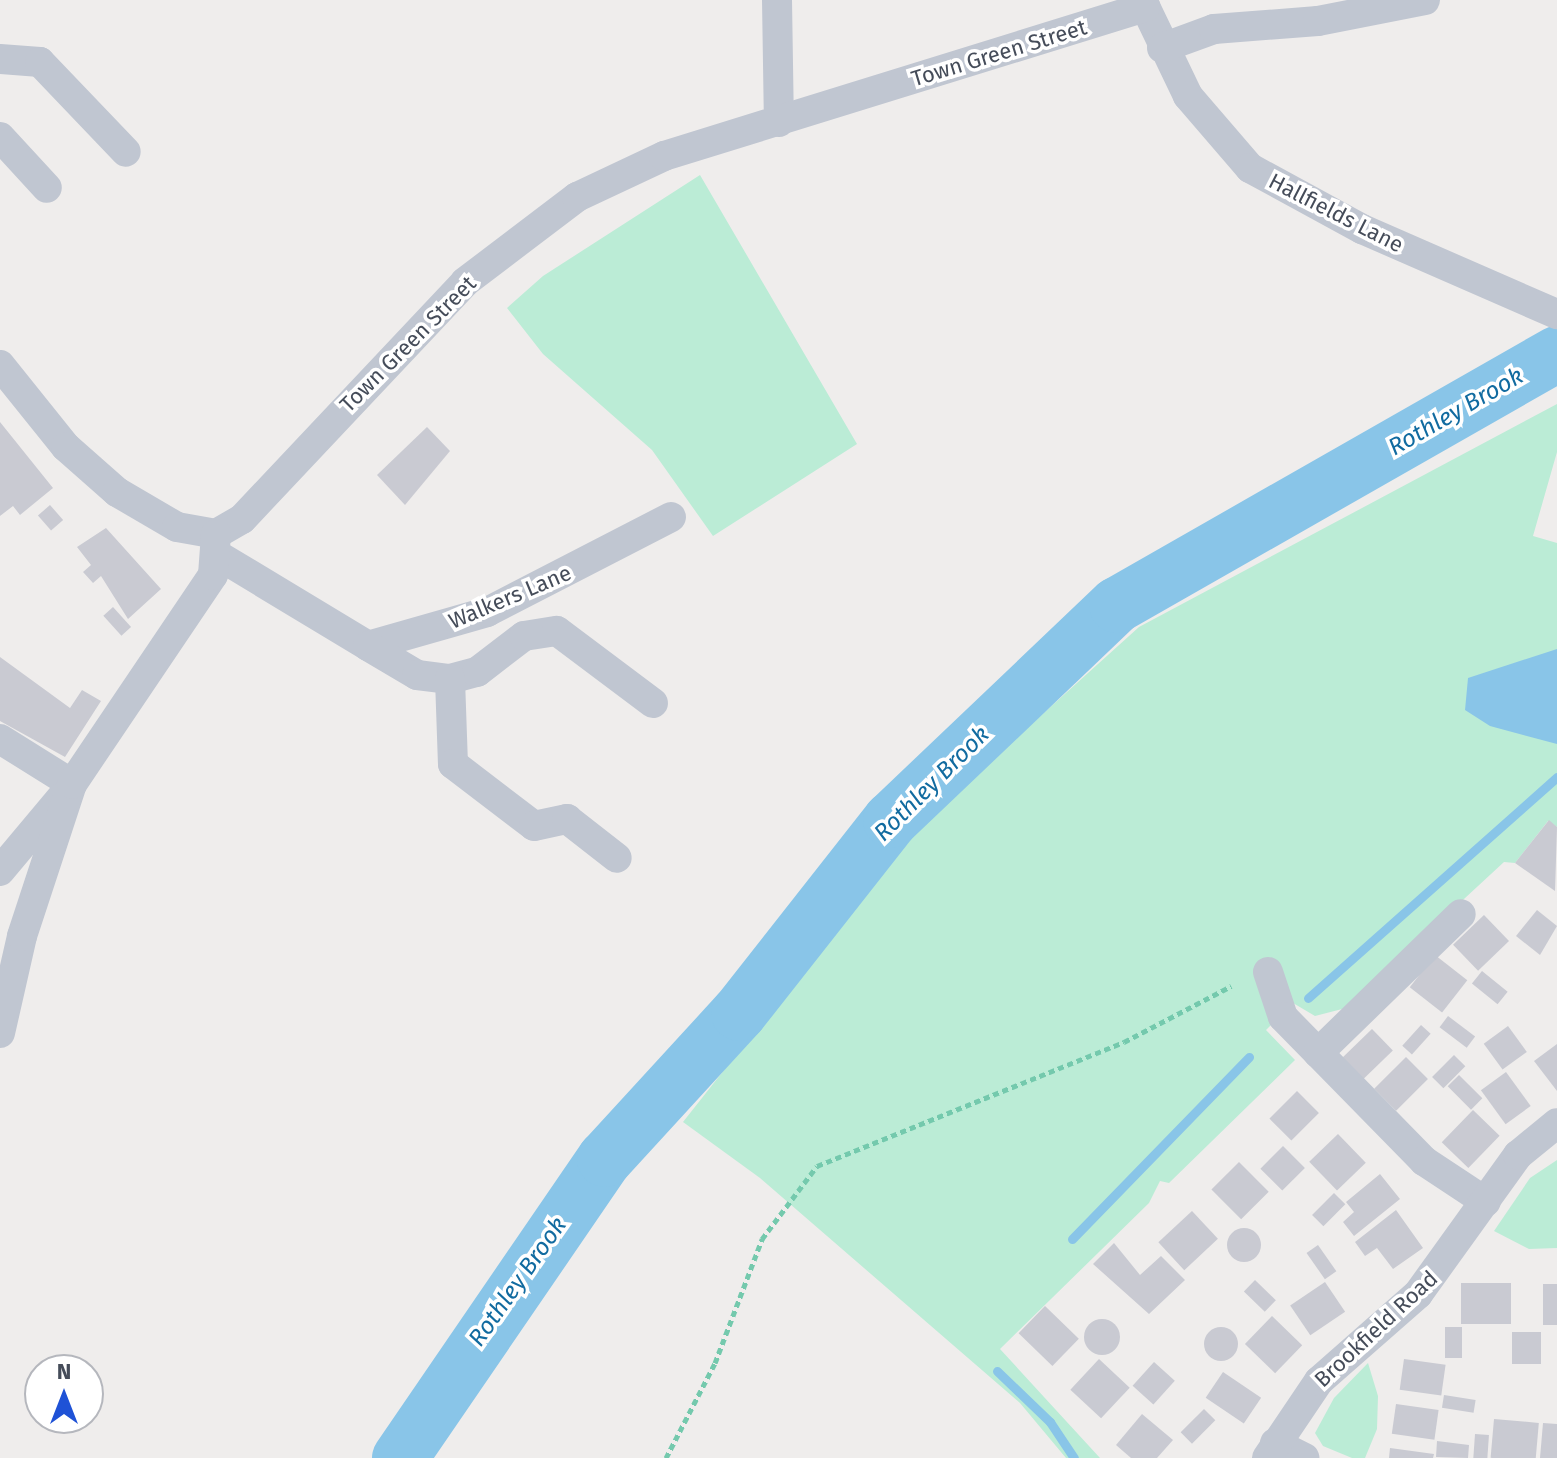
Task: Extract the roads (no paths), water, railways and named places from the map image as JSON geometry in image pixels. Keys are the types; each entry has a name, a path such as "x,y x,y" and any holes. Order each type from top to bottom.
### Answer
{"street":[{"path":"777,0 779,122"},
{"path":"1162,48 1214,29 1318,21 1425,0"},
{"name":"Town Green Street","path":"0,1033 22,936 72,784 218,545 465,282 555,212 664,156 1144,4"},
{"name":"Hallfields Lane","path":"1144,4 1162,48 1218,136 1266,180 1557,314"},
{"path":"0,59 40,62 126,152"},
{"path":"0,137 47,188"},
{"path":"0,365 66,447 117,492 177,527 218,545 368,646 423,677 450,679 546,629 576,641 646,687"},
{"name":"Walkers Lane","path":"368,646 487,612 671,517"},
{"path":"450,679 453,764 534,826 567,819 617,858"},
{"path":"0,739 72,784 0,871"},
{"path":"1308,1043 1342,1027 1461,914"},
{"path":"1268,972 1277,1011 1424,1161 1486,1202"},
{"name":"Brookfield Road","path":"1271,1451 1319,1381 1439,1271 1529,1142 1557,1123"},
{"path":"1271,1451 1304,1458"}],"water":[{"path":"1557,649 1557,744 1490,726 1465,710 1468,678"}],"waterway":[{"name":"Rothley Brook","path":"400,1458 605,1159 739,1013 891,820 1117,605 1557,354"},
{"path":"1308,998 1557,777"},
{"path":"1072,1239 1249,1057"},
{"path":"997,1371 1050,1422 1074,1458"}]}
